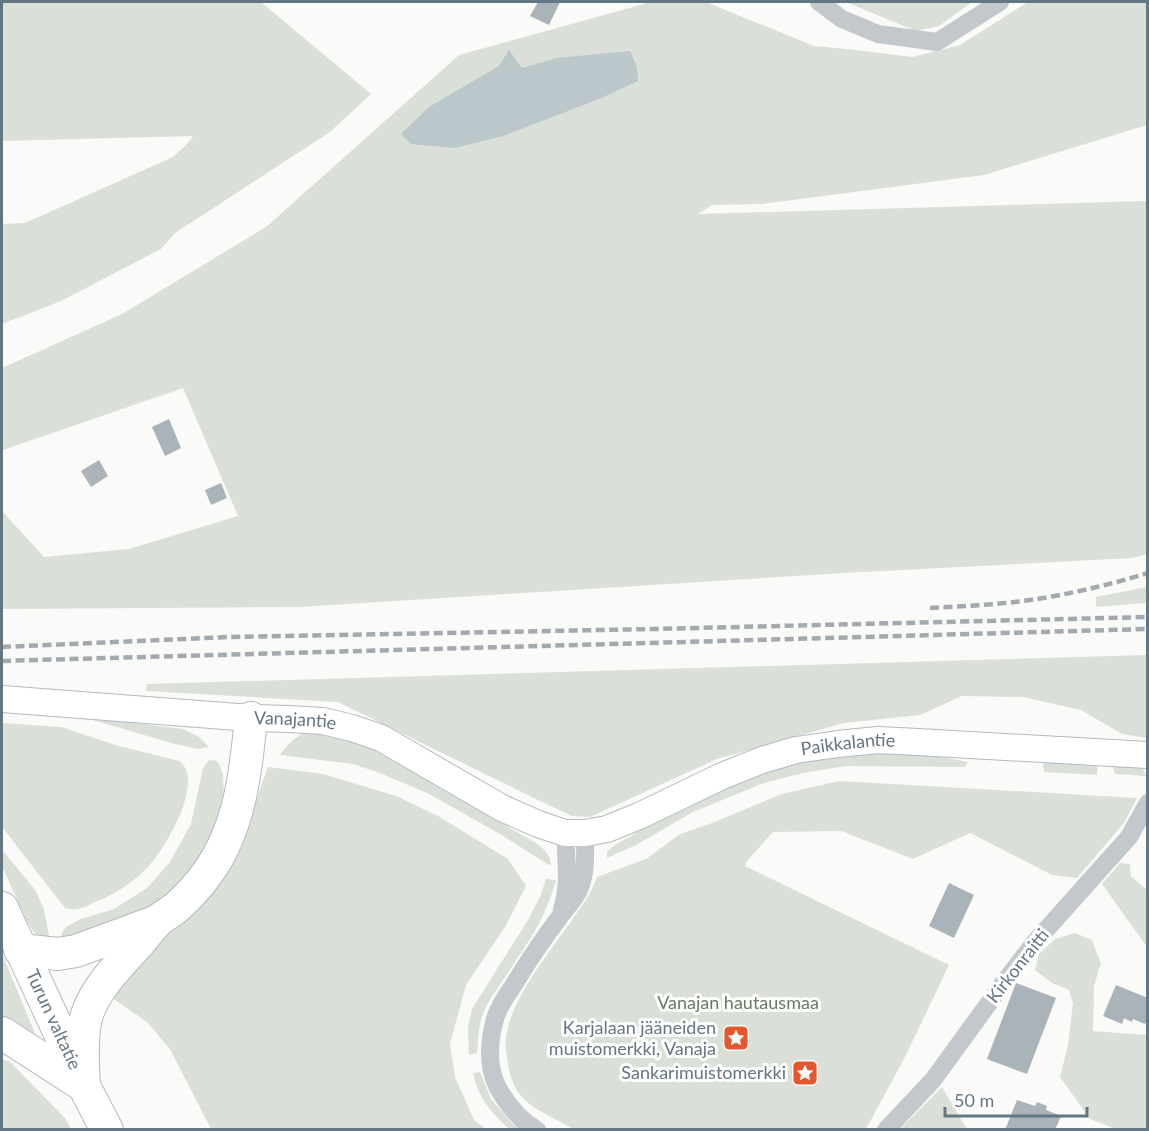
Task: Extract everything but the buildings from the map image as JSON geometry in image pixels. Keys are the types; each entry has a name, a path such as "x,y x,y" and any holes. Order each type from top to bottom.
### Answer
{"highway":[{"path":"20,950 58,954 76,951 158,920 177,907 209,871 230,829 242,792 251,718"},
{"name":"Turun valtatie","path":"2,908 84,1086 107,1130"},
{"path":"84,1086 83,1040 89,1008 107,979 158,920"},
{"path":"2,1033 84,1086"}],"street":[{"path":"819,2 842,19 878,34 937,42 1000,2"},
{"name":"Vanajantie","path":"2,699 289,719 323,722 352,728 381,738 502,808 538,825 575,833"},
{"name":"Paikkalantie","path":"575,833 607,829 762,760 796,750 838,744 878,740 1148,755"},
{"name":"Kirkonraitti","path":"886,1130 933,1080 1035,942 1129,837 1148,803"},
{"path":"537,1130 519,1116 501,1093 495,1081 490,1059 492,1036 500,1007 560,916 566,894 575,833"}],"green space":[{"path":"2,2 261,2 371,94 330,132 175,233 161,249 61,301 2,324 2,224 25,223 173,157 193,136 2,141"},
{"path":"651,2 706,2 814,46 912,57 960,45 1028,2 1147,2 1147,125 984,175 762,204 712,205 698,214 1147,201 1147,554 1132,558 844,573 299,607 2,609 2,511 44,557 129,549 238,516 183,388 3,450 2,368 122,314 266,227 459,55"},
{"path":"846,2 972,2 939,26 916,31"},
{"path":"1147,587 1147,603 1096,607 1096,597"},
{"path":"1147,655 1147,738 1122,734 1081,710 1023,697 962,696 920,715 844,723 717,759 590,817 572,816 338,702 146,691 147,684"},
{"path":"79,716 183,729 199,737 209,747 198,749 175,744"},
{"path":"2,723 61,727 119,746 179,761 186,770 188,784 179,816 153,861 133,881 120,890 78,909 65,908 2,827"},
{"path":"309,731 353,738 536,843 548,855 551,865 429,794 380,773 353,764 280,755 293,740"},
{"path":"861,750 919,753 968,762 965,767 846,766 803,773 764,783 693,812 636,845 607,858 607,852 615,845 700,799 781,765"},
{"path":"1050,760 1098,762 1097,775 1044,772 1043,764"},
{"path":"208,761 218,762 223,774 224,803 205,856 163,903 61,943 61,935 66,927 81,919 114,909 147,888 170,862 191,824 203,768"},
{"path":"1112,762 1140,765 1146,776 1115,774"},
{"path":"268,767 323,774 396,796 438,816 508,859 526,886 505,927 466,985 450,1044 455,1077 474,1120 486,1129 211,1129 170,1049 147,1022 108,995 138,955 221,882"},
{"name":"Vanajan hautausmaa","path":"839,781 1137,798 1124,823 1077,878 1052,875 970,833 913,859 841,831 773,832 747,861 745,866 949,965 905,1057 866,1129 574,1129 529,1104 514,1085 509,1068 506,1044 509,1023 523,991 584,903 597,877 646,859 680,834 782,794"},
{"path":"2,850 36,891 44,910 50,941 40,939 27,922 2,866"},
{"path":"1120,863 1130,864 1131,876 1147,890 1147,947 1102,884"},
{"path":"546,879 556,880 542,917 486,1007 480,1024 477,1053 469,1055 468,1027 472,1009 528,920"},
{"path":"1075,933 1092,940 1101,963 1094,986 1093,1031 1147,1035 1147,1129 1116,1129 1090,1119 1060,1077 1068,1045 1073,1003 1069,990 1052,983 1035,970 1039,954 1055,939"},
{"path":"2,954 39,1043 2,1023"},
{"path":"2,1060 9,1061 65,1118 71,1129 2,1129"},
{"path":"480,1072 491,1099 513,1124 521,1129 509,1129 486,1104 478,1090 473,1073"},
{"path":"942,1087 967,1129 900,1129"}],"shaded area":[{"path":"509,50 522,68 557,58 630,51 637,67 638,81 599,99 503,136 454,148 411,144 401,134 429,107 499,66"}],"railway":[{"path":"930,608 990,604 1062,595 1148,573"},
{"path":"2,647 229,637 1148,617"},
{"path":"2,661 1148,629"}],"place":[{"name":"Karjalaan jääneiden muistomerkki, Vanaja","path":"736,1038"},
{"name":"Sankarimuistomerkki","path":"805,1073"}]}
